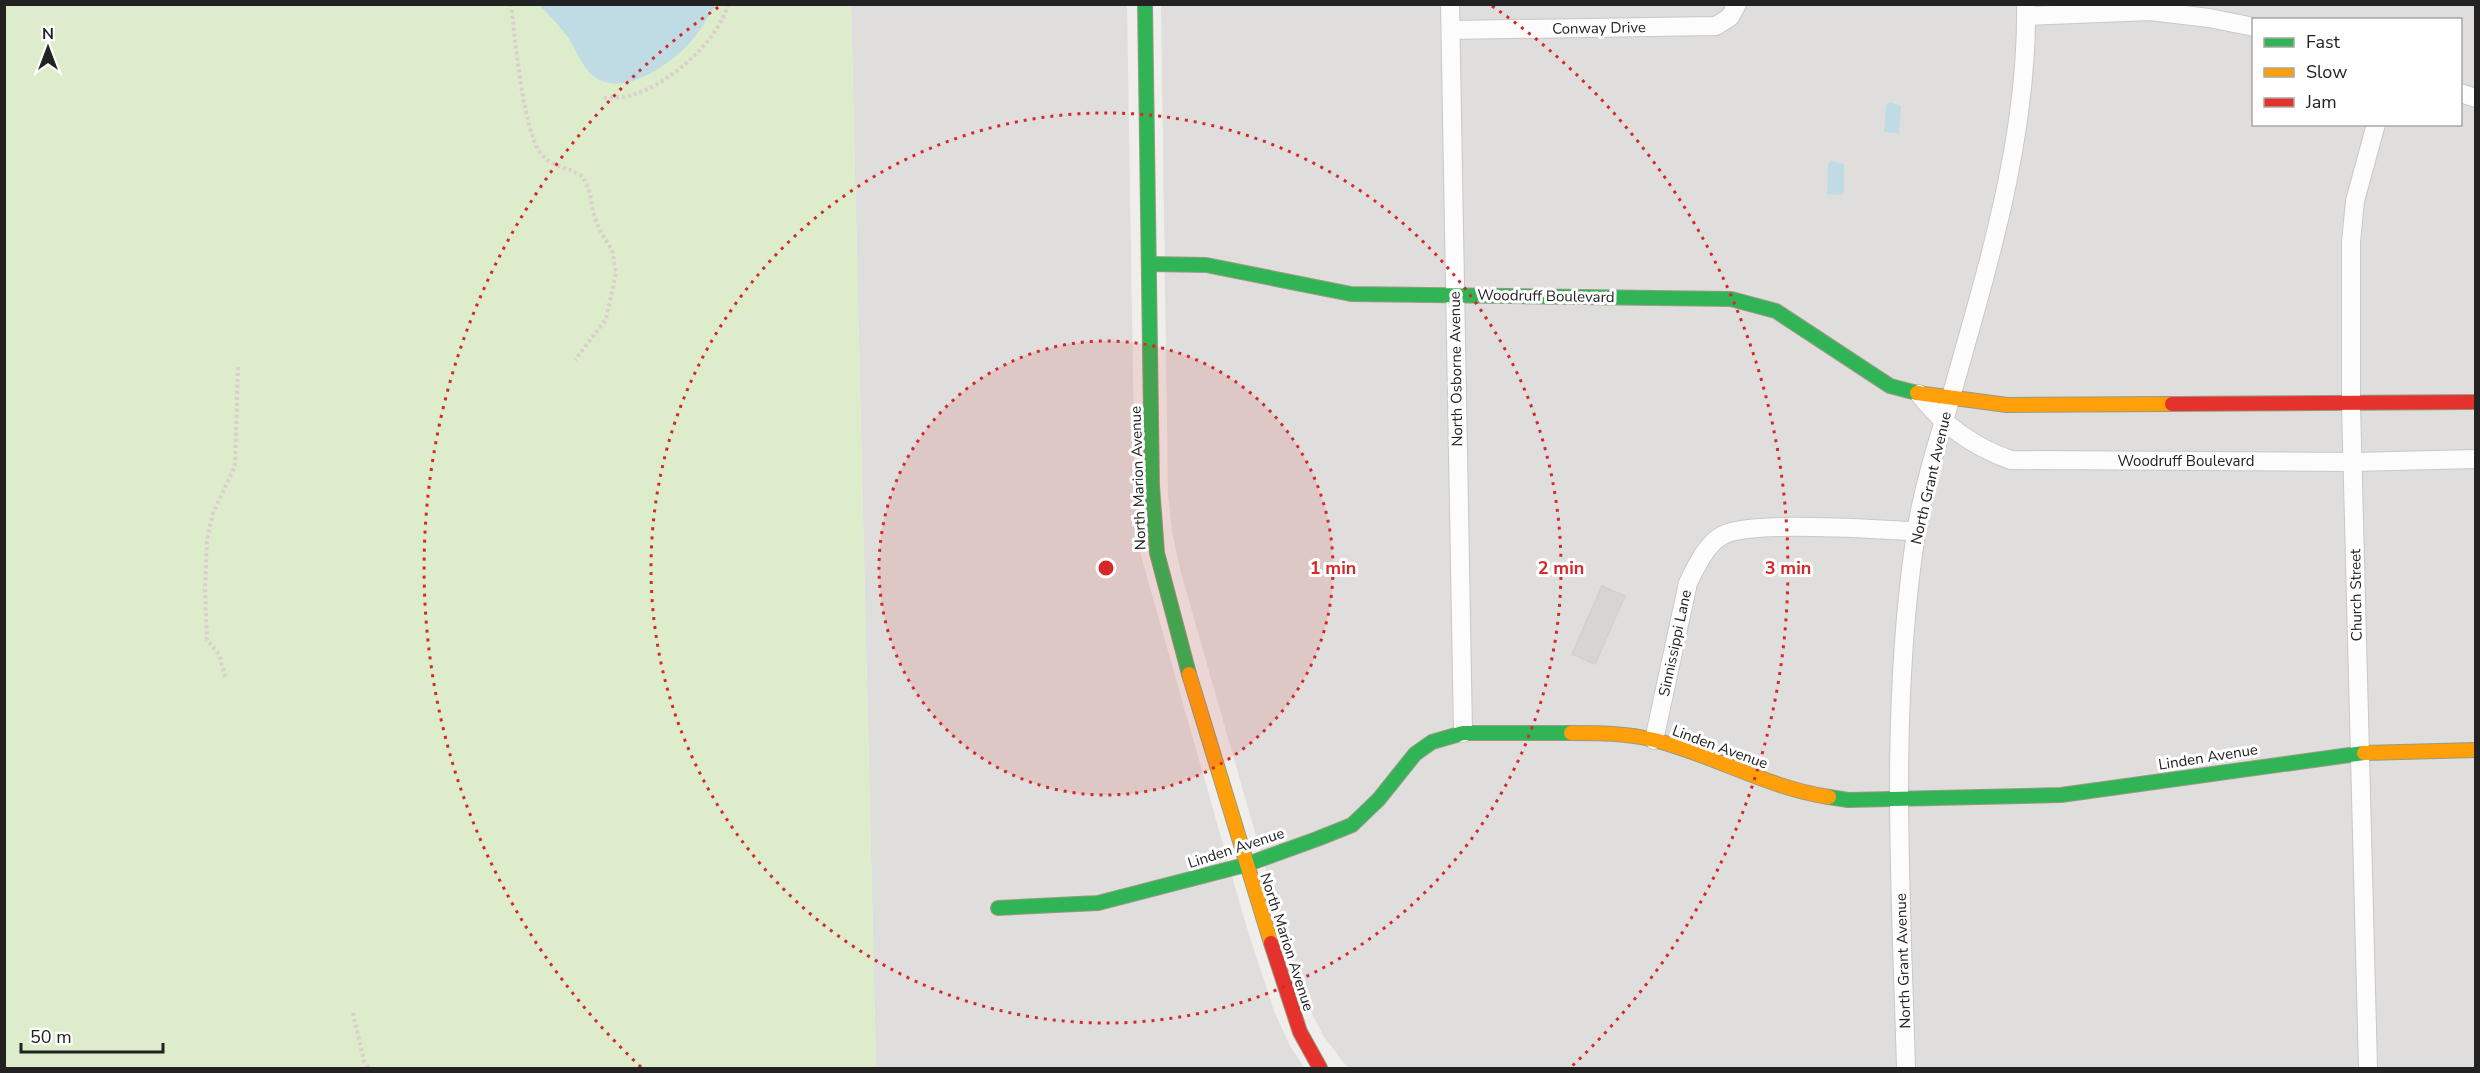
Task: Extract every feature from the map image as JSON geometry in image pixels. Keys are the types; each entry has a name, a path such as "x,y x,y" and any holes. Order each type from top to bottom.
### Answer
{"street":[{"name":"North Marion Avenue","path":"1145,4 1152,486 1157,553 1171,613 1245,865 1300,1032 1320,1068"},
{"name":"North Osborne Avenue","path":"1450,4 1462,734"},
{"name":"Conway Drive","path":"1451,30 1716,26 1730,17 1737,4"},
{"path":"2026,10 2150,12 2209,18 2252,27"},
{"name":"North Grant Avenue","path":"1906,1068 1898,800 1902,669 1916,531 2010,180 2019,126 2026,10"},
{"name":"Church Street","path":"2368,1068 2351,404 2351,242 2355,201 2375,126"},
{"name":"Woodruff Boulevard","path":"1150,264 1206,265 1351,294 1731,299 1776,311 1890,386 1919,394 2007,405 2475,402"},
{"name":"Woodruff Boulevard","path":"1919,394 1944,421 1969,441 2011,460 2353,462 2475,459"},
{"name":"Sinnissippi Lane","path":"1654,740 1688,583 1699,559 1722,535 1754,528 1916,531"},
{"name":"Linden Avenue","path":"998,908 1098,903 1144,894 1245,865 1352,825 1379,800 1415,754 1432,742 1462,734 1611,733 1654,740 1803,794 1848,800 2072,794 2359,753 2475,750"}],"path":[{"path":"511,4 529,126 536,148 546,160 583,177 599,229 612,250 616,273 606,319 575,360"},
{"path":"604,98 638,93 653,87 681,68 705,45 729,4"},
{"path":"225,677 219,654 207,640 205,589 207,540 213,513 235,466 238,364"},
{"path":"353,1013 364,1061 369,1068"}],"shaded area":[{"path":"851,5 1127,5 1135,501 1141,556 1246,925 1274,1011 1290,1046 1305,1068 876,1068"},
{"path":"1161,5 2475,5 2475,1068 1348,1068 1324,1037 1308,1006 1293,966 1181,573 1172,532 1168,493"}],"green space":[{"path":"5,5 851,5 876,1068 5,1068"}],"water":[{"path":"539,5 716,5 693,39 672,59 659,69 644,76 629,82 615,83 601,81 589,72 567,36"},
{"path":"1890,102 1901,106 1899,133 1884,132 1886,105"},
{"path":"1831,161 1844,164 1844,193 1841,195 1827,194 1828,164"}],"building":[{"path":"1602,586 1625,596 1595,664 1572,654"}],"traffic: fast":[{"path":"1145,4 1152,486 1157,553 1189,674"},
{"path":"1150,264 1206,265 1351,294 1731,299 1776,311 1890,386 1917,393"},
{"path":"998,908 1098,903 1245,865 1317,839 1352,825 1379,799 1415,754 1432,742 1463,733 1571,733"},
{"path":"1829,797 1848,800 2061,795 2364,753"}],"traffic: slow":[{"path":"1917,393 2007,405 2172,404"},
{"path":"1189,674 1271,943"},
{"path":"1571,733 1602,733 1654,740 1784,786 1829,797"},
{"path":"2364,753 2476,750"}],"traffic: jam":[{"path":"2172,404 2476,402"},
{"path":"1271,943 1300,1032 1320,1068"}]}
